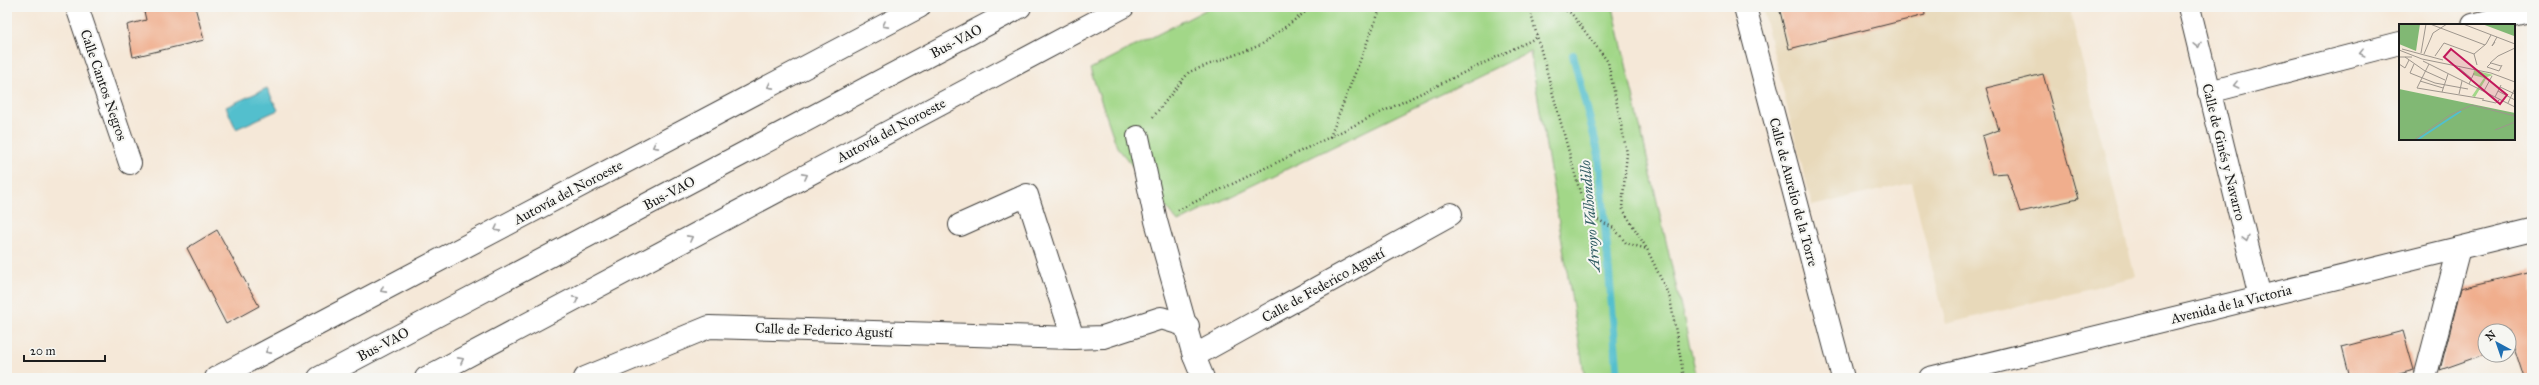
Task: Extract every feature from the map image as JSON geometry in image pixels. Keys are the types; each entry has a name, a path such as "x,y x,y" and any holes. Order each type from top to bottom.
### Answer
{"main road":[{"name":"Calle Cantos Negros","path":"77,7 130,163"},
{"name":"Autovía del Noroeste","path":"216,378 920,7"},
{"name":"Bus-VAO","path":"319,378 1020,7"},
{"name":"Autovía del Noroeste","path":"426,378 1123,7"},
{"name":"Calle de Aurelio de la Torre","path":"1745,7 1843,378"},
{"name":"Calle de Ginés y Navarro","path":"2189,7 2260,297"},
{"path":"2477,24 2532,10"},
{"path":"2209,92 2399,43"},
{"path":"1138,137 1156,221 1188,326 1194,356 1203,378"},
{"path":"960,226 1027,195 1073,338"},
{"name":"Calle de Federico Agustí","path":"1194,356 1451,214"},
{"name":"Avenida de la Victoria","path":"1930,378 2532,230"},
{"path":"2425,378 2459,248"},
{"name":"Calle de Federico Agustí","path":"586,378 709,327 1073,338 1103,337 1161,318 1188,326"},
{"path":"330,378 392,339"}],"path":[{"path":"1138,137 1189,72 1261,44 1312,7"},
{"path":"1329,137 1380,7"},
{"path":"1529,7 1586,214 1614,228 1626,243 1647,249"},
{"path":"1559,7 1571,13 1608,62 1627,153 1622,208 1647,249 1670,298 1684,378"},
{"path":"1156,221 1538,37"}],"shaded area":[{"path":"1762,7 2069,7 2135,277 1946,324 1911,183 1812,206"}],"green space":[{"path":"1211,7 1613,7 1697,378 1585,378 1530,51 1178,222 1117,147 1090,69"}],"water":[{"path":"267,88 278,110 236,129 226,107"}],"building":[{"path":"143,7 195,7 204,40 133,57 127,25 146,20"},
{"path":"1779,7 1924,7 1925,15 1789,49"},
{"path":"2043,74 2078,199 2020,212 2007,173 1992,174 1982,136 1999,130 1986,88"},
{"path":"217,230 259,306 226,324 187,248"},
{"path":"2532,271 2532,378 2524,378 2517,356 2517,323 2477,323 2477,357 2440,370 2461,288"},
{"path":"2403,331 2414,370 2384,378 2350,378 2342,347"}],"waterway":[{"name":"Arroyo Valhondillo","path":"1573,55 1599,155 1618,378"}]}
